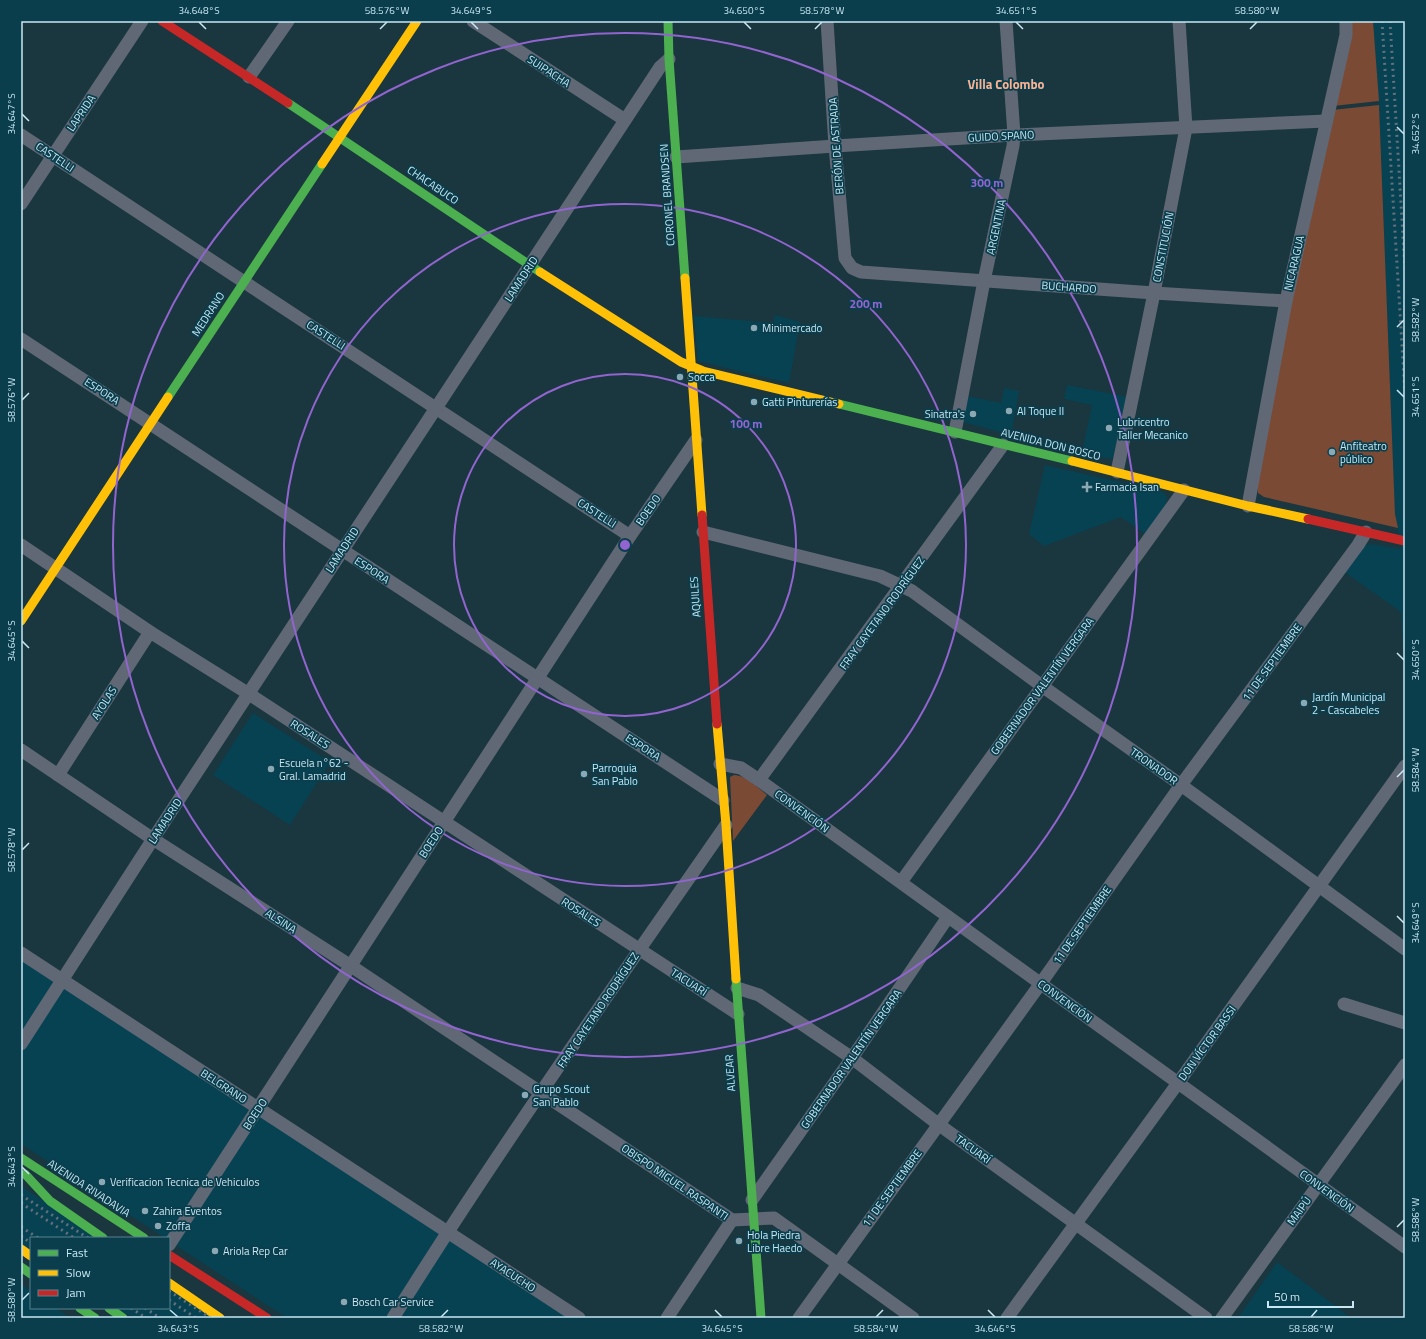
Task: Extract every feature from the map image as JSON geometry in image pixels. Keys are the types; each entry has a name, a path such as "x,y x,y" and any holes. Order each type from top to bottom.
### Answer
{"street":[{"name":"LAPRIDA","path":"21,204 142,21"},
{"name":"CHACABUCO","path":"162,21 340,137 530,265 681,362 692,367"},
{"path":"249,77 288,21"},
{"name":"MEDRANO","path":"21,621 417,21"},
{"name":"SUIPACHA","path":"473,21 625,120"},
{"name":"CORONEL BRANDSEN","path":"668,21 669,59 692,367"},
{"name":"BERÓN DE ASTRADA","path":"827,21 835,146 845,258 852,268"},
{"name":"ARGENTINA","path":"955,432 984,281 1013,146 1014,135 1006,21"},
{"name":"CONSTITUCIÓN","path":"1117,472 1186,128 1179,21"},
{"name":"NICARAGUA","path":"1248,506 1286,301 1346,35 1346,21"},
{"name":"LAMADRID","path":"21,1044 153,839 436,407 660,67 669,59"},
{"name":"GUIDO SPANO","path":"676,157 1014,135 1326,121"},
{"name":"CASTELLI","path":"21,135 630,536"},
{"name":"BUCHARDO","path":"852,268 861,272 1286,301"},
{"name":"ESPORA","path":"21,339 723,800"},
{"name":"AVENIDA DON BOSCO","path":"692,367 1117,472 1248,506 1405,541"},
{"name":"AQUILES","path":"692,367 720,764 726,825"},
{"name":"BOEDO","path":"170,1243 630,536 696,440"},
{"name":"FRAY CAYETANO RODRÍGUEZ","path":"759,780 902,586 1003,445"},
{"name":"GOBERNADOR VALENTÍN VERGARA","path":"901,882 1184,490"},
{"path":"703,532 880,576 902,586"},
{"name":"11 DE SEPTIEMBRE","path":"799,1318 1041,983 1181,785 1358,545 1366,532"},
{"name":"ROSALES","path":"21,545 150,632 249,694 445,821 639,950"},
{"name":"TRONADOR","path":"902,586 912,591 1181,785 1405,949"},
{"name":"AYOLAS","path":"58,775 150,632"},
{"name":"ALSINA","path":"21,750 153,839 351,966 541,1093"},
{"name":"CONVENCIÓN","path":"720,764 741,768 759,780 1041,983 1317,1185 1405,1247"},
{"name":"DON VÍCTOR BASSI","path":"1007,1318 1178,1083 1405,766"},
{"name":"FRAY CAYETANO RODRÍGUEZ","path":"394,1318 447,1232 726,825"},
{"name":"ALVEAR","path":"726,825 738,1014 762,1318"},
{"name":"GOBERNADOR VALENTÍN VERGARA","path":"752,1200 852,1058 948,917"},
{"name":"TACUARÍ","path":"639,950 738,1014"},
{"name":"BELGRANO","path":"21,953 447,1232"},
{"name":"TACUARÍ","path":"737,988 758,995 852,1058 938,1124 1206,1318"},
{"path":"1344,1004 1405,1023"},
{"name":"MAIPÚ","path":"1222,1318 1405,1065"},
{"name":"OBISPO MIGUEL RASPANTI","path":"541,1093 732,1220 774,1218 913,1318"},
{"name":"AVENIDA RIVADAVIA","path":"21,1158 142,1237"},
{"path":"23,1173 50,1202 105,1234"},
{"path":"23,1173 105,1234"},
{"path":"667,1318 732,1220"},
{"name":"AYACUCHO","path":"447,1232 579,1318"},
{"path":"21,1249 30,1255"},
{"path":"170,1255 267,1318"},
{"path":"21,1268 30,1273"},
{"path":"170,1284 220,1318"},
{"path":"82,1309 95,1318"},
{"path":"110,1309 124,1318"}],"shaded area":[{"path":"1349,21 1373,21 1379,101 1333,106"},
{"path":"1373,21 1405,21 1405,688 1401,612 1343,571 1366,545 1372,544 1401,549 1395,514 1379,105"},
{"path":"1379,105 1395,514 1398,528 1264,497 1258,493 1257,485 1293,286 1332,110"},
{"path":"774,315 800,322 789,383 698,361 694,316 774,323"},
{"path":"1067,385 1128,397 1113,458 1110,459 1082,452 1092,405 1064,399"},
{"path":"1004,388 1019,391 1011,435 963,422 967,396 1001,403"},
{"path":"1045,465 1163,492 1167,497 1166,506 1145,534 1121,517 1044,546 1029,534"},
{"name":"Escuela n°62 - Gral. Lamadrid","path":"253,713 330,762 290,825 213,775"},
{"path":"734,775 747,779 767,795 733,841 730,777"},
{"path":"21,958 574,1318 287,1318 170,1242 170,1237 163,1237 21,1144"},
{"path":"21,1186 98,1237 30,1237 30,1251 21,1246"},
{"path":"1277,1262 1333,1304 1351,1318 1238,1318"},
{"path":"21,1284 30,1290 30,1309 57,1309 70,1318 21,1318"},
{"path":"170,1284 223,1318 133,1318 119,1309 170,1309"}],"railway":[{"path":"1382,21 1405,394"},
{"path":"1390,21 1405,270"},
{"path":"21,1195 86,1237"},
{"path":"21,1203 72,1237"},
{"path":"21,1227 36,1237"},
{"path":"21,1236 30,1242"},
{"path":"170,1292 211,1318"},
{"path":"170,1301 196,1318"},
{"path":"132,1309 146,1318"},
{"path":"146,1309 160,1318"}],"traffic: fast":[{"path":"668,21 669,59 685,278"},
{"path":"288,103 540,272"},
{"path":"168,397 322,164"},
{"path":"839,404 1072,461"},
{"path":"736,979 761,1318"},
{"path":"21,1158 142,1237"},
{"path":"25,1174 50,1201 102,1237"},
{"path":"21,1267 30,1273"},
{"path":"82,1309 95,1318"},
{"path":"110,1309 123,1318"}],"traffic: slow":[{"path":"322,164 417,21"},
{"path":"540,272 681,362 703,371 839,404"},
{"path":"685,278 702,515"},
{"path":"21,621 168,397"},
{"path":"1072,461 1248,506 1308,519"},
{"path":"717,724 726,825 736,979"},
{"path":"21,1249 30,1255"},
{"path":"170,1284 220,1318"}],"traffic: jam":[{"path":"162,21 288,103"},
{"path":"702,515 717,724"},
{"path":"1308,519 1405,541"},
{"path":"170,1256 267,1318"}],"place":[{"name":"Minimercado","path":"754,328"},
{"name":"Socca","path":"680,377"},
{"name":"Gatti Pinturerías","path":"754,402"},
{"name":"Al Toque II","path":"1009,411"},
{"name":"Sinatra's","path":"973,414"},
{"name":"Lubricentro Taller Mecanico","path":"1109,428"},
{"name":"Anfiteatro público","path":"1332,452"},
{"name":"Farmacia Isan","path":"1087,487"},
{"name":"Jardín Municipal 2 - Cascabeles","path":"1304,703"},
{"name":"Escuela n°62 - Gral. Lamadrid","path":"271,769"},
{"name":"Parroquia San Pablo","path":"584,774"},
{"name":"Grupo Scout San Pablo","path":"525,1095"},
{"name":"Verificacion Tecnica de Vehiculos","path":"102,1182"},
{"name":"Zahira Eventos","path":"145,1211"},
{"name":"Zoffa","path":"158,1226"},
{"name":"Hola Piedra Libre Haedo","path":"739,1241"},
{"name":"Ariola Rep Car","path":"215,1251"},
{"name":"Bosch Car Service","path":"344,1302"}],"district":[{"name":"Villa Colombo","path":"1006,84"}]}
